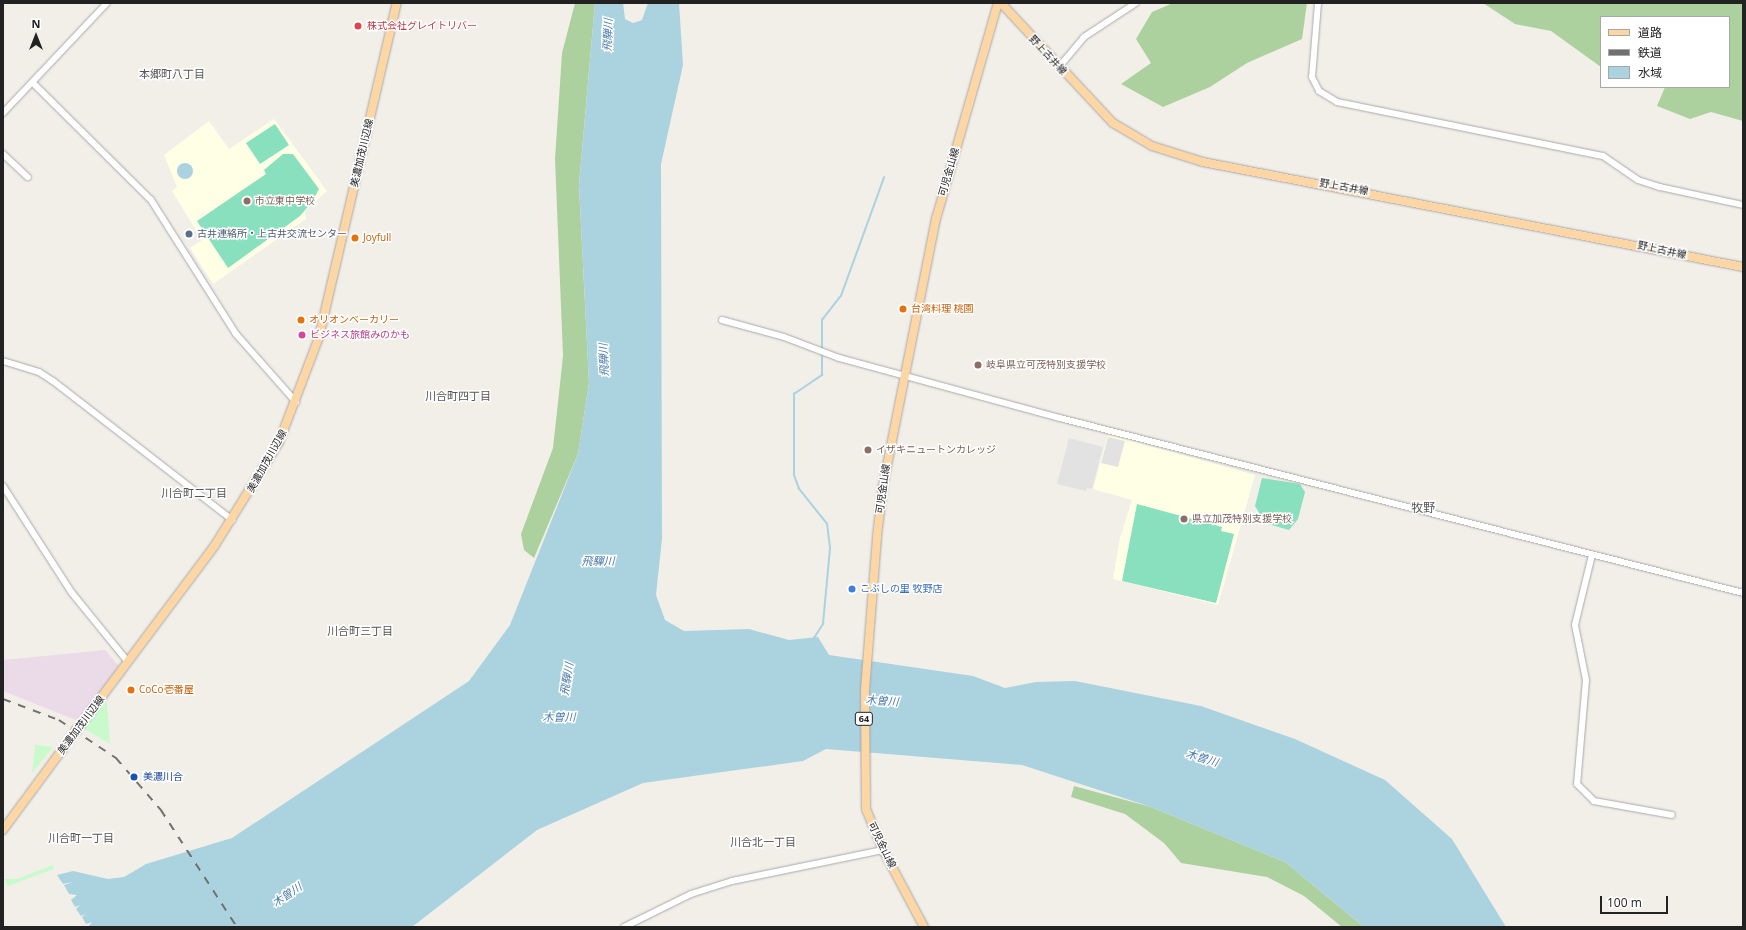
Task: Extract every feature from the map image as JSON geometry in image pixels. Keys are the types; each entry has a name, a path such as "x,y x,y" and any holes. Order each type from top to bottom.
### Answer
{"main road":[{"name":"美濃加茂川辺線","path":"3,830 232,520 279,442 296,402 319,337 397,3"},
{"name":"野上古井線","path":"999,3 1113,123 1152,146 1170,152 1743,267"},
{"name":"可児金山線","path":"924,927 883,850 866,808 863,754 870,630 882,486 938,212 999,3"}],"street":[{"path":"3,113 107,3"},
{"path":"1059,67 1084,37 1136,3"},
{"path":"1318,3 1312,77 1319,91 1337,102 1602,156 1645,182 1743,205"},
{"path":"33,83 151,200 236,334 296,402"},
{"path":"3,154 28,177"},
{"path":"722,320 905,376 1743,593"},
{"path":"3,362 39,372 53,381 232,520"},
{"path":"3,486 72,593 128,662"},
{"path":"1592,555 1575,625 1586,680 1577,784 1594,801 1672,815"},
{"path":"624,927 691,894 732,880 883,850"}],"shaded area":[{"name":"市立東中学校","path":"274,119 327,191 305,211 306,219 213,284 190,248 202,240 172,191 177,187 164,155 209,121 229,149"},
{"name":"県立加茂特別支援学校","path":"1108,434 1255,475 1218,605 1113,579 1120,538 1132,500 1093,489"},
{"path":"1108,437 1125,441 1118,467 1101,463"},
{"path":"1069,438 1103,447 1092,489 1087,488 1086,491 1057,484"},
{"path":"105,650 119,666 78,721 3,691 3,660"}],"green space":[{"path":"575,3 595,3 579,185 589,383 578,454 534,558 524,550 521,534 553,448 563,356 555,159 562,53"},
{"path":"1173,3 1307,3 1302,39 1247,63 1210,87 1163,107 1121,84 1151,63 1136,39 1152,12"},
{"path":"1483,3 1743,3 1743,121 1711,112 1690,119 1657,106 1665,88 1730,88 1730,16 1600,16 1600,66 1551,31 1515,24"},
{"path":"275,124 289,145 260,164 246,143"},
{"path":"283,154 293,154 319,189 312,202 300,216 228,268 197,221 266,174 264,170"},
{"path":"1262,478 1300,484 1305,492 1298,519 1289,530 1265,523 1255,506"},
{"path":"1137,504 1222,527 1221,531 1234,534 1216,603 1122,581"},
{"path":"103,701 107,703 110,744 83,728"},
{"path":"35,745 53,747 32,773"},
{"path":"1074,786 1151,807 1285,862 1364,927 1342,927 1304,896 1267,877 1181,863 1164,843 1125,814 1071,797"},
{"path":"53,865 54,869 8,886 4,879 17,879"}],"water":[{"name":"木曽川","path":"595,3 623,3 625,19 633,23 642,20 648,3 679,3 683,65 661,164 662,539 656,595 665,620 684,631 749,629 789,640 818,637 829,655 973,676 1005,688 1036,682 1075,681 1201,706 1295,739 1385,780 1452,839 1506,927 1364,927 1285,862 1151,807 1022,765 826,749 803,761 643,783 537,830 412,927 88,927 92,922 86,924 82,917 86,914 81,916 76,909 80,905 75,907 71,900 77,895 69,894 64,885 73,882 63,884 57,875 73,871 108,879 124,877 146,864 232,838 469,681 510,625 578,454 589,383 579,185"},
{"path":"185,163 192,168 193,171 188,178 185,179 178,174 177,171 182,164"}],"waterway":[{"path":"822,350 822,320 841,296 884,178"},
{"path":"814,638 823,624 830,548 827,524 799,489 794,475 794,394 822,375 822,354"}],"railway":[{"path":"3,699 59,720 116,758 161,810 237,927"}],"place":[{"name":"株式会社グレイトリバー","path":"358,26"},
{"name":"市立東中学校","path":"247,201"},
{"name":"古井連絡所・上古井交流センター","path":"189,234"},
{"name":"Joyfull","path":"355,238"},
{"name":"台湾料理 桃園","path":"903,309"},
{"name":"オリオンベーカリー","path":"301,320"},
{"name":"ビジネス旅館みのかも","path":"302,335"},
{"name":"岐阜県立可茂特別支援学校","path":"978,365"},
{"name":"イザキニュートンカレッジ","path":"868,450"},
{"name":"県立加茂特別支援学校","path":"1184,519"},
{"name":"こぶしの里 牧野店","path":"852,589"},
{"name":"CoCo壱番屋","path":"131,690"},
{"name":"美濃川合","path":"134,777"}],"district":[{"name":"本郷町八丁目","path":"172,74"},
{"name":"川合町四丁目","path":"458,396"},
{"name":"川合町二丁目","path":"194,493"},
{"name":"牧野","path":"1423,508"},
{"name":"川合町三丁目","path":"360,631"},
{"name":"川合町一丁目","path":"81,838"},
{"name":"川合北一丁目","path":"763,842"}],"water label":[{"name":"飛騨川","path":"608,35"},
{"name":"飛騨川","path":"604,360"},
{"name":"飛驒川","path":"598,561"},
{"name":"飛騨川","path":"567,679"}]}
